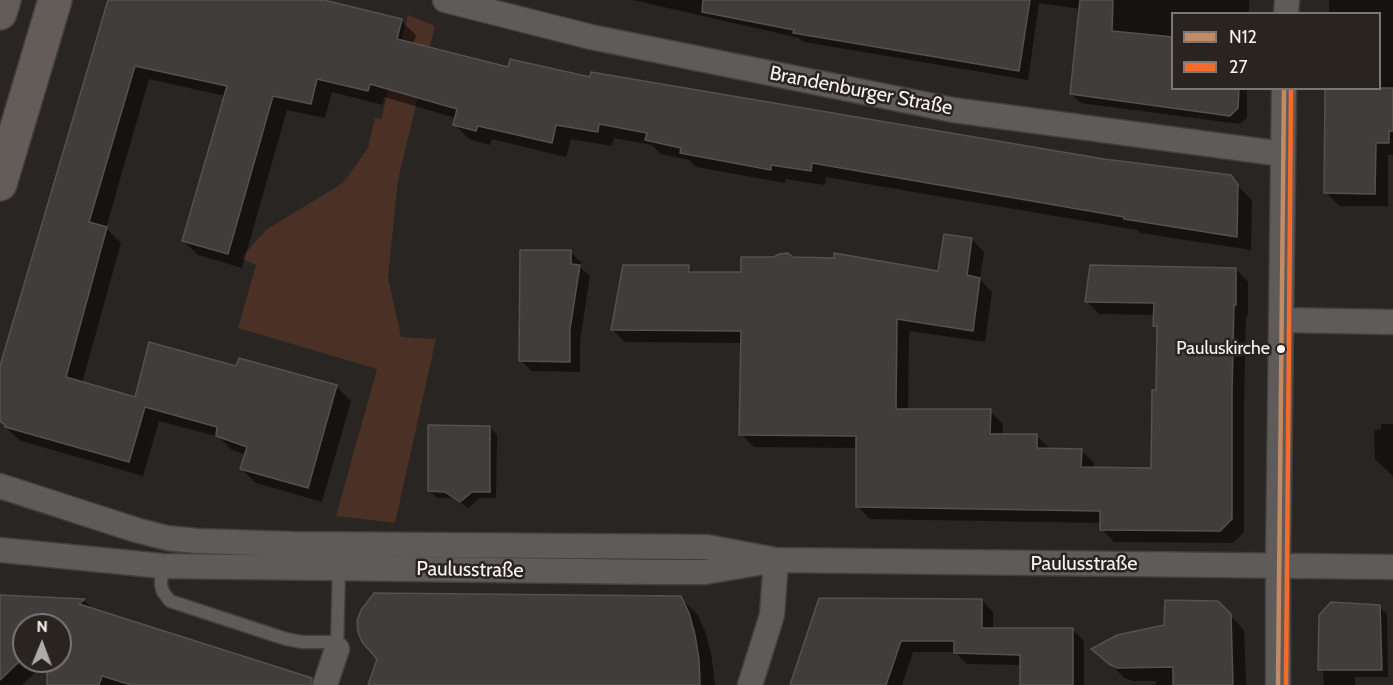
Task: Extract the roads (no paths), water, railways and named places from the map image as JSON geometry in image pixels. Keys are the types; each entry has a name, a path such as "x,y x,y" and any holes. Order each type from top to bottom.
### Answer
{"street":[{"path":"0,13 4,0"},
{"path":"0,184 55,0"},
{"name":"Brandenburger Straße","path":"445,0 591,37 953,110 1283,154"},
{"path":"1278,685 1284,90"},
{"path":"1281,320 1393,322"},
{"name":"Paulusstraße","path":"0,486 105,521 167,538 197,541 707,548 776,560 1393,567"},
{"path":"162,566 167,538"},
{"name":"Paulusstraße","path":"0,550 162,566 705,572 776,560"},
{"path":"750,685 772,615 776,560"},
{"path":"325,685 337,646"}],"lane":[{"path":"162,566 161,585 170,602 286,639 337,646 339,568"}],"place":[{"name":"Pauluskirche","path":"1281,349"}]}
